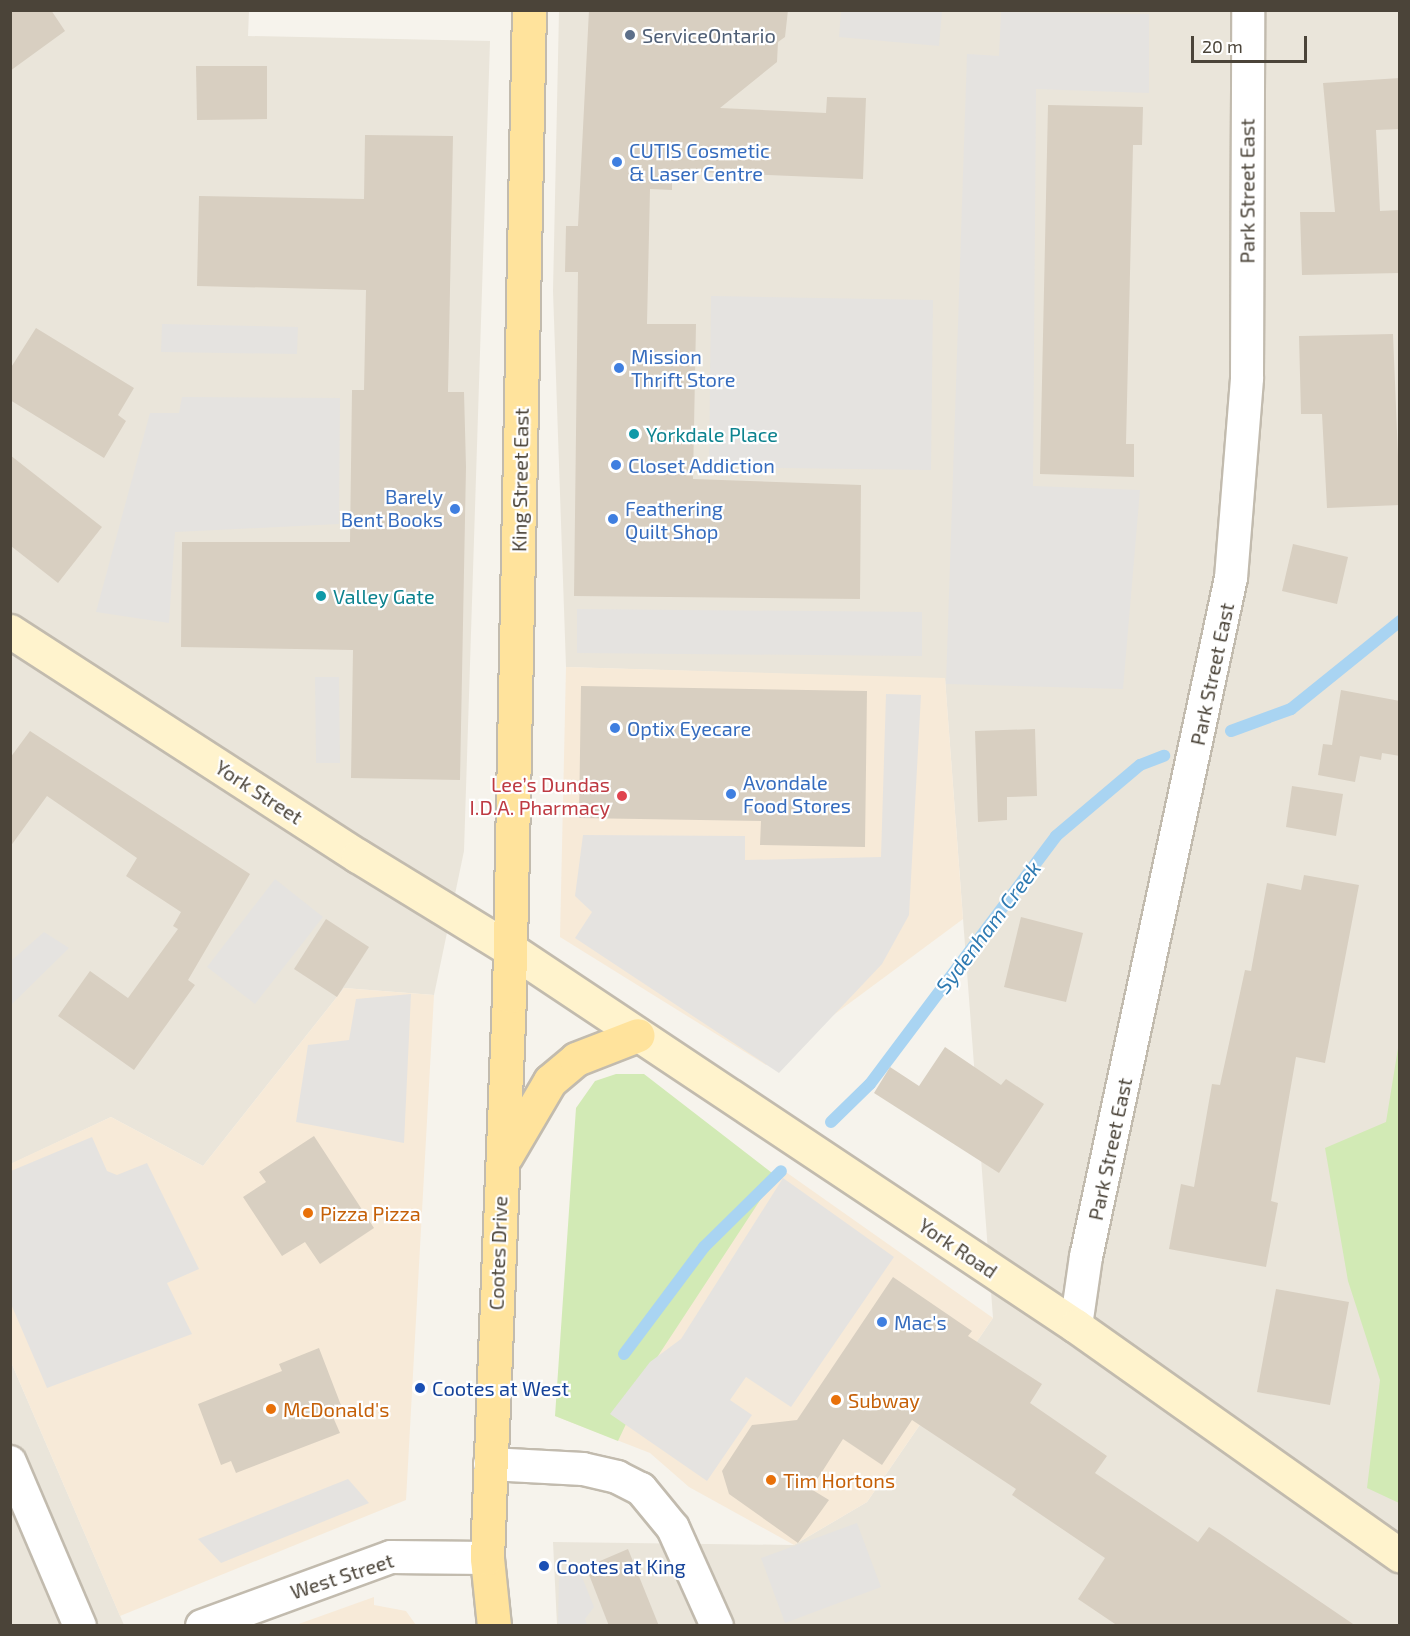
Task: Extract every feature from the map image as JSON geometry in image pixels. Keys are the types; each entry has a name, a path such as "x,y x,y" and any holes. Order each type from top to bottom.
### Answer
{"main road":[{"name":"King Street East","path":"510,949 529,10"},
{"name":"Cootes Drive","path":"494,1626 487,1558 510,949"},
{"path":"501,1165 519,1128 550,1081 576,1059 638,1035"},
{"name":"Cootes Drive","path":"473,1626 487,1558"}],"street":[{"name":"Park Street East","path":"1076,1326 1086,1257 1232,578 1247,378 1248,10"},
{"name":"York Street","path":"10,631 358,856 510,949"},
{"name":"York Road","path":"510,949 1076,1326 1400,1555"},
{"path":"10,1462 80,1626"},
{"path":"490,1464 583,1469 617,1477 640,1489 673,1528 717,1626"},
{"name":"West Street","path":"201,1626 391,1557 487,1558"}],"shaded area":[{"path":"10,11 249,11 248,36 490,41 464,851 434,995 344,988 203,1166 111,1117 11,1164"},
{"path":"559,11 1399,11 1399,1625 557,1625 553,1542 794,1545 867,1502 993,1318 945,679 566,667 553,291"},
{"path":"841,11 942,11 939,46 839,37"},
{"path":"1001,12 1149,14 1149,93 1036,89 1033,486 1140,490 1123,689 946,684 967,54 999,56"},
{"path":"711,296 933,300 931,470 709,467"},
{"path":"162,324 298,327 297,354 161,352"},
{"path":"182,397 340,398 339,524 175,532 169,623 96,612 150,413 179,413"},
{"path":"577,609 922,612 922,656 577,653"},
{"path":"566,667 945,678 963,919 766,1065 560,937"},
{"path":"315,677 339,677 340,763 316,763"},
{"path":"886,694 921,695 909,915 882,964 779,1073 575,938 592,912 575,896 583,835 745,836 745,860 881,857"},
{"path":"275,879 323,917 255,1004 207,967"},
{"path":"44,932 69,948 11,1005 11,961"},
{"path":"344,988 434,995 406,1500 120,1616 11,1362 10,1164 111,1117 203,1166"},
{"path":"411,994 404,1143 296,1122 308,1045 349,1040 356,999"},
{"path":"92,1137 107,1171 117,1175 147,1163 199,1269 167,1283 192,1334 47,1388 11,1304 11,1171"},
{"path":"783,1170 993,1318 867,1502 794,1545 689,1487 650,1453 555,1416"},
{"path":"783,1178 894,1257 791,1407 746,1377 730,1400 752,1415 707,1481 610,1414 650,1362 681,1339"},
{"path":"11,1362 124,1625 11,1625"},
{"path":"348,1479 369,1503 221,1563 198,1539"},
{"path":"857,1523 881,1587 785,1623 761,1558"},
{"path":"578,1567 594,1607 585,1619 587,1625 558,1625 559,1578"},
{"path":"374,1597 374,1605 406,1611 416,1625 293,1626"}],"green space":[{"path":"1399,1042 1399,1503 1367,1488 1380,1380 1348,1281 1325,1148 1386,1122"},
{"path":"616,1074 644,1074 776,1176 658,1356 618,1441 555,1416 576,1108 595,1081"}],"building":[{"path":"10,10 51,10 65,31 10,71"},
{"path":"589,10 788,10 785,37 778,42 777,62 720,108 826,113 827,97 866,98 863,179 672,171 672,190 650,189 647,324 696,324 693,479 861,485 860,599 574,596 578,272 565,272 566,226 578,226"},
{"path":"196,66 267,66 267,119 197,120"},
{"path":"1400,78 1400,129 1376,130 1380,211 1400,210 1400,273 1302,275 1300,212 1335,212 1323,83"},
{"path":"1048,105 1143,107 1142,145 1133,145 1126,444 1134,444 1134,477 1040,474"},
{"path":"365,135 453,136 448,392 464,392 466,467 460,780 351,778 353,650 181,647 182,542 350,542 352,390 364,390 366,290 197,286 199,196 364,199"},
{"path":"36,328 134,388 118,415 126,421 104,458 10,400 10,369"},
{"path":"1393,334 1400,505 1327,508 1322,414 1301,414 1299,336"},
{"path":"10,455 102,527 58,583 11,546"},
{"path":"1293,544 1348,557 1337,604 1282,591"},
{"path":"581,686 867,691 865,847 760,845 761,821 579,818"},
{"path":"1341,690 1400,701 1400,756 1382,753 1381,760 1360,756 1355,782 1318,775 1323,744 1332,745"},
{"path":"1035,729 1037,796 1007,797 1007,820 978,822 975,731"},
{"path":"30,731 250,874 188,980 195,985 134,1070 58,1016 90,971 128,998 178,929 173,926 181,912 126,876 137,858 47,796 10,847 10,758"},
{"path":"1292,786 1343,794 1336,836 1286,827"},
{"path":"1304,875 1359,885 1325,1063 1296,1057 1271,1201 1278,1203 1266,1267 1169,1249 1181,1184 1194,1187 1212,1084 1220,1085 1245,970 1251,971 1267,883 1301,890"},
{"path":"1021,917 1083,933 1066,1002 1004,987"},
{"path":"326,919 369,947 337,997 294,969"},
{"path":"945,1047 1001,1085 1006,1079 1044,1104 999,1173 874,1093 890,1067 919,1086"},
{"name":"Pizza Pizza","path":"314,1136 374,1228 320,1264 305,1242 282,1256 243,1197 266,1182 259,1172"},
{"path":"893,1277 972,1331 968,1336 1042,1384 1030,1403 1107,1456 1095,1473 1198,1542 1209,1527 1356,1626 1118,1626 1078,1599 1105,1558 1012,1495 1016,1489 912,1420 882,1465 843,1439 811,1489 829,1500 798,1543 729,1494 722,1471 752,1425 797,1420"},
{"path":"1276,1289 1349,1302 1330,1405 1257,1392"},
{"name":"McDonald's","path":"319,1348 344,1413 333,1417 340,1433 236,1473 231,1461 221,1465 198,1404 282,1371 279,1364"},
{"path":"628,1549 659,1626 609,1626 586,1567"}],"waterway":[{"name":"Sydenham Creek","path":"1231,731 1291,709 1400,621"},
{"name":"Sydenham Creek","path":"831,1122 870,1084 1056,836 1140,765 1164,756"},
{"name":"Sydenham Creek","path":"624,1354 704,1247 781,1171"}],"place":[{"name":"ServiceOntario","path":"630,35"},
{"name":"CUTIS Cosmetic & Laser Centre","path":"617,162"},
{"name":"Mission Thrift Store","path":"619,368"},
{"name":"Yorkdale Place","path":"634,434"},
{"name":"Closet Addiction","path":"616,465"},
{"name":"Barely Bent Books","path":"455,509"},
{"name":"Feathering Quilt Shop","path":"613,519"},
{"name":"Valley Gate","path":"321,596"},
{"name":"Optix Eyecare","path":"615,728"},
{"name":"Avondale Food Stores","path":"731,794"},
{"name":"Lee’s Dundas I.D.A. Pharmacy","path":"622,796"},
{"name":"Pizza Pizza","path":"308,1213"},
{"name":"Mac's","path":"882,1322"},
{"name":"Cootes at West","path":"420,1388"},
{"name":"Subway","path":"836,1400"},
{"name":"McDonald's","path":"271,1409"},
{"name":"Tim Hortons","path":"771,1480"},
{"name":"Cootes at King","path":"544,1566"}]}
